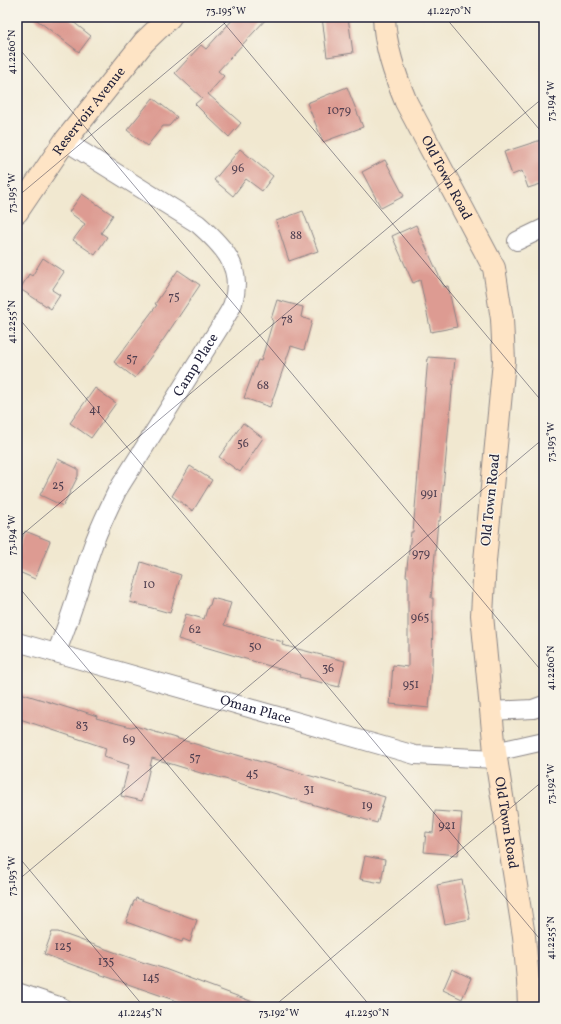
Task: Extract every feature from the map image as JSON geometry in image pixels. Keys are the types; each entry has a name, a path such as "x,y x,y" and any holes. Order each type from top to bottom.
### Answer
{"main road":[{"name":"Reservoir Avenue","path":"17,212 65,141 144,42 170,17"},
{"name":"Old Town Road","path":"384,17 384,30 389,56 406,102 494,268 502,319 504,361 485,561 482,614 490,711 524,936 529,1007"}],"street":[{"name":"Camp Place","path":"56,653 67,629 92,548 105,515 117,491 233,304 236,276 225,251 212,236 198,224 65,141"},
{"path":"517,241 544,228"},
{"name":"Oman Place","path":"17,642 415,755 496,755 544,741"},
{"path":"490,711 533,708 544,705"},
{"path":"17,992 62,1007"}],"building":[{"path":"33,17 67,17 91,36 79,52"},
{"path":"235,17 268,17 218,71 224,76 208,94 241,123 229,137 195,104 202,98 175,73 201,45 206,49"},
{"path":"322,17 348,17 353,53 327,57"},
{"path":"347,87 363,127 323,142 307,103"},
{"path":"153,98 177,117 169,126 163,126 147,146 127,130"},
{"path":"544,139 544,183 528,188 522,171 512,175 504,152"},
{"path":"240,149 273,176 262,191 246,179 233,196 214,180"},
{"path":"385,160 404,196 381,208 362,172"},
{"path":"82,194 113,215 101,233 107,237 95,255 73,240 85,224 69,212"},
{"path":"303,211 318,251 289,261 276,221"},
{"path":"416,225 444,287 448,286 457,327 431,332 420,280 413,283 392,236"},
{"path":"43,258 64,272 52,290 60,295 51,309 20,289 29,274 32,276"},
{"path":"178,270 200,285 161,343 135,378 114,362 157,305 155,304"},
{"path":"277,300 303,307 301,317 312,321 304,350 291,346 270,407 244,398 258,360 261,361 273,321 271,319"},
{"path":"428,357 455,359 440,521 438,521 431,598 433,598 432,672 429,708 390,704 393,665 408,667 408,577 406,576 411,532 413,532"},
{"path":"95,388 116,403 91,438 70,423"},
{"path":"243,423 263,438 240,472 219,457"},
{"path":"58,459 78,469 78,476 63,506 40,495"},
{"path":"190,466 212,480 193,511 172,496"},
{"path":"25,531 50,541 35,579 17,571 17,552"},
{"path":"141,562 181,575 170,613 130,602"},
{"path":"212,598 231,603 224,625 283,642 282,645 345,661 339,687 299,677 300,675 178,639 186,614 204,619"},
{"path":"17,692 78,711 79,710 97,716 96,718 131,727 135,726 229,754 230,753 385,797 377,823 152,758 142,801 121,796 129,765 104,757 106,748 17,718"},
{"path":"435,811 462,813 458,855 424,852 426,832 433,833"},
{"path":"365,856 385,860 381,883 360,879"},
{"path":"462,880 470,919 445,924 437,885"},
{"path":"136,898 197,920 190,942 183,939 182,942 126,922"},
{"path":"52,932 58,932 162,968 261,1005 260,1007 194,1007 73,965 44,954"},
{"path":"452,969 471,978 462,999 443,990"}]}
